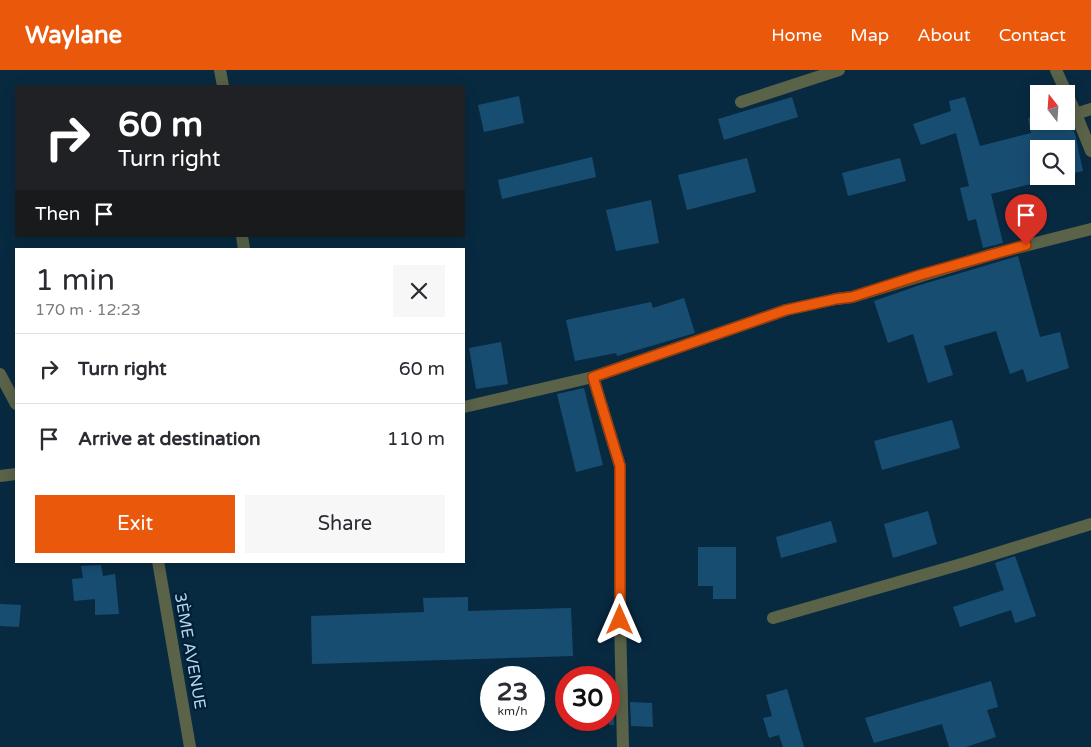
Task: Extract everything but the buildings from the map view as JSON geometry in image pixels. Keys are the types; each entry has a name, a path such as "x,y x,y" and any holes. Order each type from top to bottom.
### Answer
{"street":[{"path":"220,70 223,85"},
{"path":"741,102 839,70"},
{"path":"1056,70 1091,151"},
{"path":"1076,114 1091,109"},
{"path":"465,407 593,377 786,310 852,297 993,254 1091,229"},
{"path":"0,374 15,402"},
{"path":"593,377 620,466 620,620 623,747"},
{"path":"0,476 15,474"},
{"path":"773,618 965,564 1091,524"},
{"name":"3ÈME AVENUE","path":"158,563 190,747"}],"route":[{"path":"620,620 620,466 593,377 786,310 852,297 920,275 1026,245"}]}
